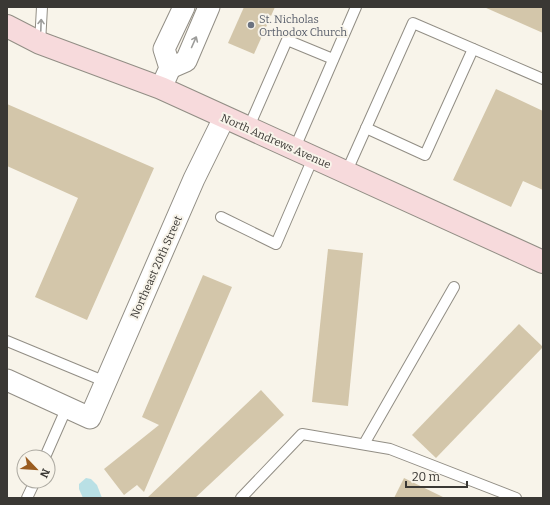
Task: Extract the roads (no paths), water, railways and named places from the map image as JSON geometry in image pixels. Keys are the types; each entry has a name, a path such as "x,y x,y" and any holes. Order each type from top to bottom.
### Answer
{"main road":[{"name":"North Andrews Avenue","path":"7,26 40,43 161,88 248,129 543,262"}],"street":[{"path":"161,88 170,68 164,49 184,7"},
{"path":"170,68 186,61 209,7"},
{"name":"Northeast 20th Street","path":"67,407 90,418 194,179 224,118"},
{"path":"7,380 67,407"}],"lane":[{"path":"40,43 42,7"},
{"path":"221,217 276,244 333,59 356,7"},
{"path":"346,173 413,23 543,79"},
{"path":"248,129 287,40 333,59"},
{"path":"366,128 425,155 473,49"},
{"path":"364,444 454,287"},
{"path":"7,341 106,382"},
{"path":"49,449 67,407"},
{"path":"241,498 302,434 390,449 516,498"}],"water":[{"path":"86,478 91,479 97,485 102,498 83,498 79,489 79,484"}],"place":[{"name":"St. Nicholas Orthodox Church","path":"251,25"}]}
